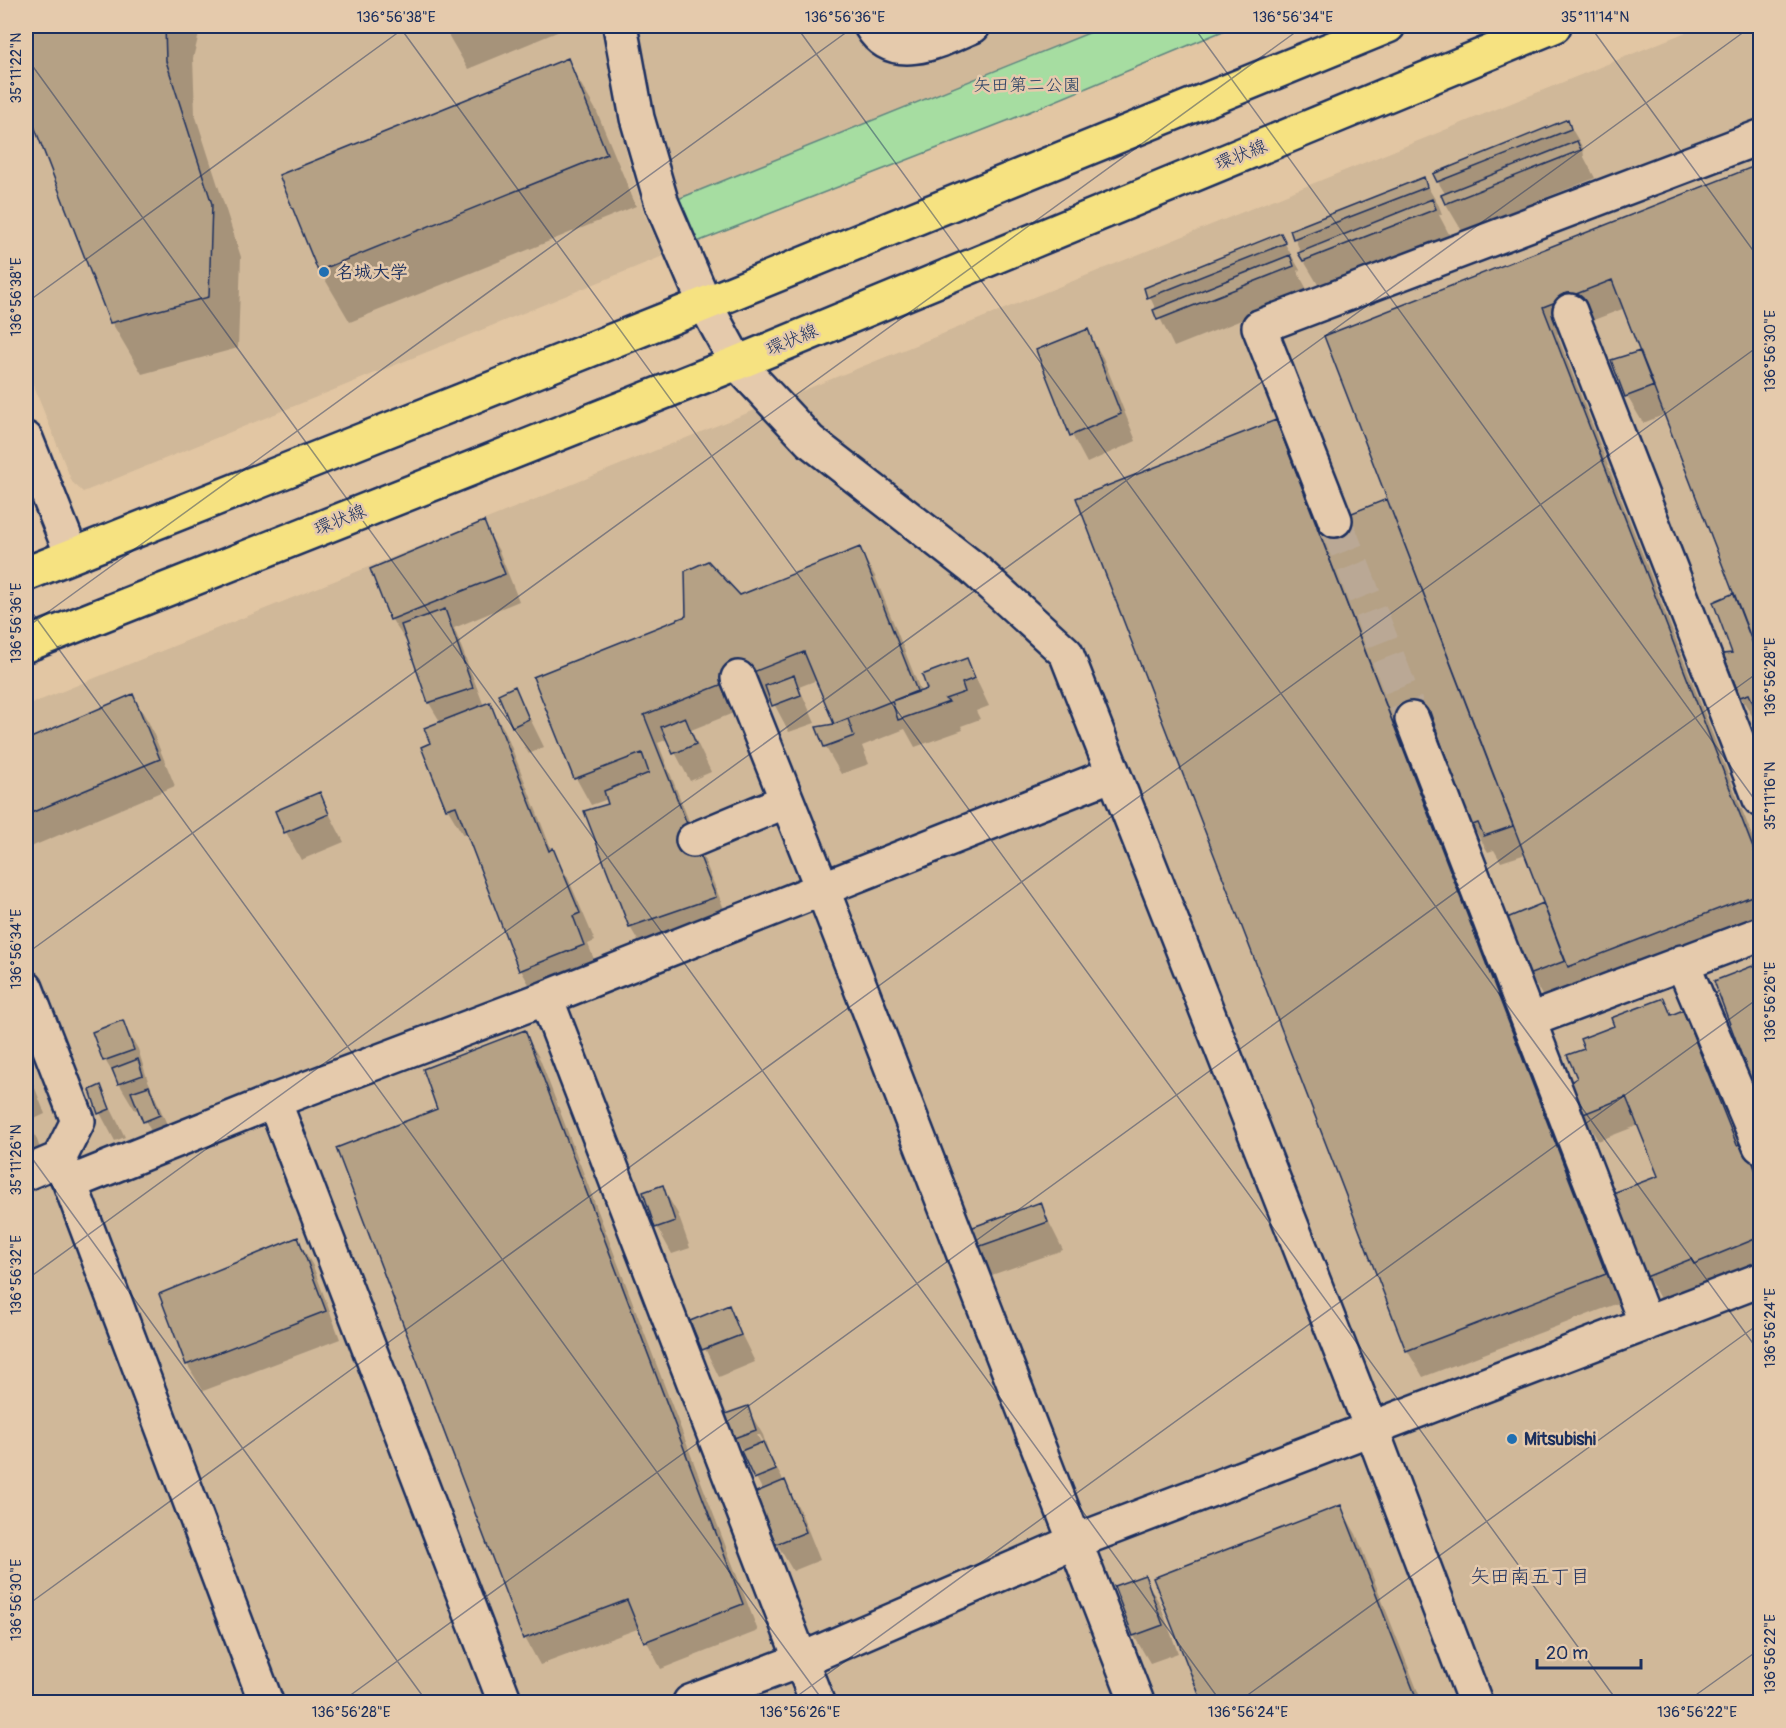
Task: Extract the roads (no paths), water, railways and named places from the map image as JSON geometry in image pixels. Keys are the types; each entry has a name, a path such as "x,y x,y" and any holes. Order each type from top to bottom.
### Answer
{"main road":[{"path":"26,574 705,303 1388,26"},
{"name":"環状線","path":"26,645 737,363 1554,26"}],"street":[{"path":"599,26 637,118"},
{"path":"620,26 637,118 662,204 705,303 737,363 810,441 973,568 1066,653 1372,1430 1475,1702"},
{"path":"872,26 879,40 896,46 918,46 947,38 973,26"},
{"path":"1335,520 1259,327 1761,137"},
{"path":"1570,311 1761,799"},
{"path":"26,439 72,555"},
{"path":"738,678 822,888 1137,1702"},
{"path":"1412,718 1646,1324"},
{"path":"26,1173 65,1171 274,1101 546,998 1113,774"},
{"path":"693,840 786,801"},
{"path":"1530,1020 1761,934"},
{"path":"1682,962 1761,1146"},
{"path":"26,988 78,1121 65,1171 266,1702"},
{"path":"546,998 818,1702"},
{"path":"274,1101 505,1702"},
{"path":"690,1702 801,1660 1074,1542 1761,1280"}],"tunnel":[{"path":"1335,520 1412,719"}],"place":[{"name":"名城大学","path":"324,272"},
{"name":"Mitsubishi","path":"1512,1439"}],"district":[{"name":"矢田南五丁目","path":"1530,1576"}],"park label":[{"name":"矢田第二公園","path":"1027,85"}]}
